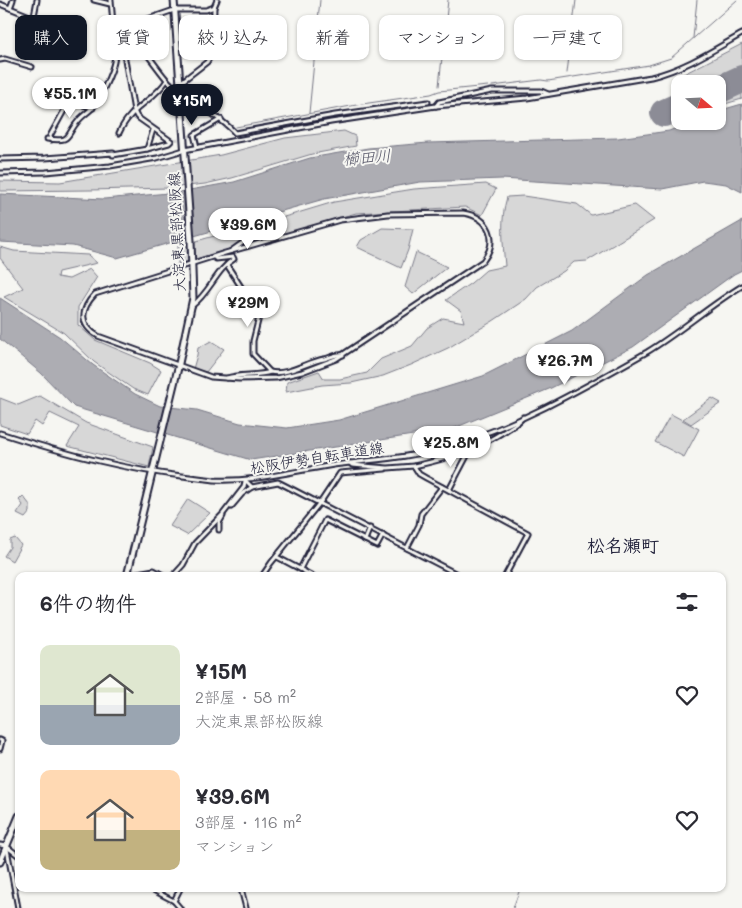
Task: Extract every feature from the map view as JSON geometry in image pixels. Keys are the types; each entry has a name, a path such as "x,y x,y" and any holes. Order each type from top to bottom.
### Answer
{"main road":[{"name":"大淀東黒部松阪線","path":"129,572 192,305 192,262 174,0"},
{"path":"0,862 3,846 15,823"}],"street":[{"path":"10,8 13,0"},
{"path":"0,4 32,17 34,16 38,0"},
{"path":"94,0 110,2 112,15"},
{"path":"180,83 207,62 213,51 214,7 217,0"},
{"path":"163,15 174,11 206,10 214,7"},
{"path":"0,173 46,172 110,166 331,122 436,106 527,98 643,79 670,72 689,64 742,34"},
{"path":"0,60 5,59 32,67"},
{"path":"93,108 66,100 66,107 49,139 64,141 81,117 93,108 110,74 113,60"},
{"path":"0,159 113,153 113,155 169,143 171,141 137,117 134,111 125,60"},
{"path":"151,60 167,80 188,99 221,119 235,133 239,134 335,115 428,102"},
{"path":"120,133 123,123 167,80"},
{"path":"436,106 439,102 492,91 541,91 548,94"},
{"path":"197,148 194,135 221,119"},
{"path":"147,149 154,130"},
{"path":"388,214 471,214 481,219 491,237 490,250 483,261 343,355 302,372 276,378 225,379 210,377 178,367 94,333 86,325 83,318 84,310 87,302 95,294 192,262 214,257 311,228 356,217 388,214"},
{"path":"231,251 234,247 252,236"},
{"path":"192,305 210,288 225,265 234,259 233,257 216,259 214,257"},
{"path":"227,265 260,313 253,354 270,372"},
{"name":"松阪伊勢自転車道線","path":"0,433 63,452 212,480 246,480 350,462 396,458 441,448 490,433 553,403 648,351 741,288"},
{"path":"225,379 274,373 320,359 343,355"},
{"path":"264,572 320,503 340,473 414,466 456,456 500,434 521,421 523,417"},
{"path":"449,490 469,451"},
{"path":"350,462 352,465 388,468"},
{"path":"414,466 419,474 528,533 507,572"},
{"path":"246,480 252,487"},
{"path":"177,572 183,565 195,543 223,514 244,488 246,480"},
{"path":"219,530 219,523 223,514 242,494 252,487 278,482 453,572"},
{"path":"407,548 419,525 421,514 442,487"},
{"path":"300,569 325,520 378,546 383,535"},
{"path":"365,540 370,528"},
{"path":"277,557 306,572"},
{"path":"145,572 154,570 158,572"},
{"path":"0,740 2,741 0,749"},
{"path":"3,846 15,854"},
{"path":"3,846 18,908"},
{"path":"157,892 174,900 180,908"},
{"path":"174,900 178,892"},
{"path":"242,892 246,908"}],"shaded area":[{"path":"742,44 742,76 726,83 726,75 682,75"},
{"path":"742,83 742,99 726,104 726,90"},
{"path":"344,131 355,136 356,146 312,154 232,178 205,184 169,188 0,191 0,181 60,182 221,155 285,138"},
{"path":"486,184 496,189 482,215 465,207 356,213 178,264 178,246 334,202 414,189"},
{"path":"523,196 577,204 591,215 635,205 654,220 587,261 574,262 564,271 537,287 526,299 448,348 383,376 351,383 322,385 286,392 287,382 319,371 324,379 340,379 367,373 381,359 412,346 427,328 443,318 464,322 461,311 446,300 486,270 505,266 503,223 507,197"},
{"path":"382,228 413,229 401,268 357,247 361,240"},
{"path":"0,247 14,251 88,255 97,263 58,272 57,277 69,279 90,269 97,277 78,307 78,325 95,340 150,363 161,370 148,395 133,389 94,362 64,333 4,297 23,288 0,258"},
{"path":"416,252 447,267 413,294 405,287"},
{"path":"211,341 224,349 206,372 193,369 198,348"},
{"path":"40,396 86,423 153,447 149,467 67,446 79,427 50,413 42,426 35,421 27,434 0,425 0,398 18,405"},
{"path":"712,398 721,403 691,424 683,419"},
{"path":"671,414 699,429 684,457 655,442"},
{"path":"23,496 30,505 30,512 25,518 17,514 23,505 19,500"},
{"path":"188,499 210,513 187,535 170,526"},
{"path":"15,538 21,545 12,561 4,556 10,547 10,540"}],"water":[{"name":"櫛田川","path":"742,104 742,192 726,184 703,181 662,189 502,179 420,182 324,199 117,258 73,246 0,242 0,194 104,199 179,192 234,182 310,158 368,148 428,143 618,138 671,130 726,130 726,109"},
{"path":"742,221 742,270 633,347 549,389 452,429 251,460 74,407 41,373 0,339 0,298 60,337 93,365 135,394 160,406 197,410 240,423 287,428 339,420 483,376 572,331 648,275"}],"waterway":[{"path":"216,10 220,0"},
{"path":"309,113 320,0"},
{"path":"439,86 448,0"},
{"path":"567,73 576,0"},
{"path":"693,38 697,0"},
{"path":"492,86 541,80 548,81 649,65 671,58 737,0"},
{"path":"177,12 206,12 211,10"},
{"path":"236,127 362,104 431,94 439,91 488,86"},
{"path":"513,908 519,892"}],"runway":[{"path":"726,86 742,79"},
{"path":"664,113 671,110"}],"tunnel":[{"path":"171,141 194,135"}],"district":[{"name":"松名瀬町","path":"623,546"}]}
